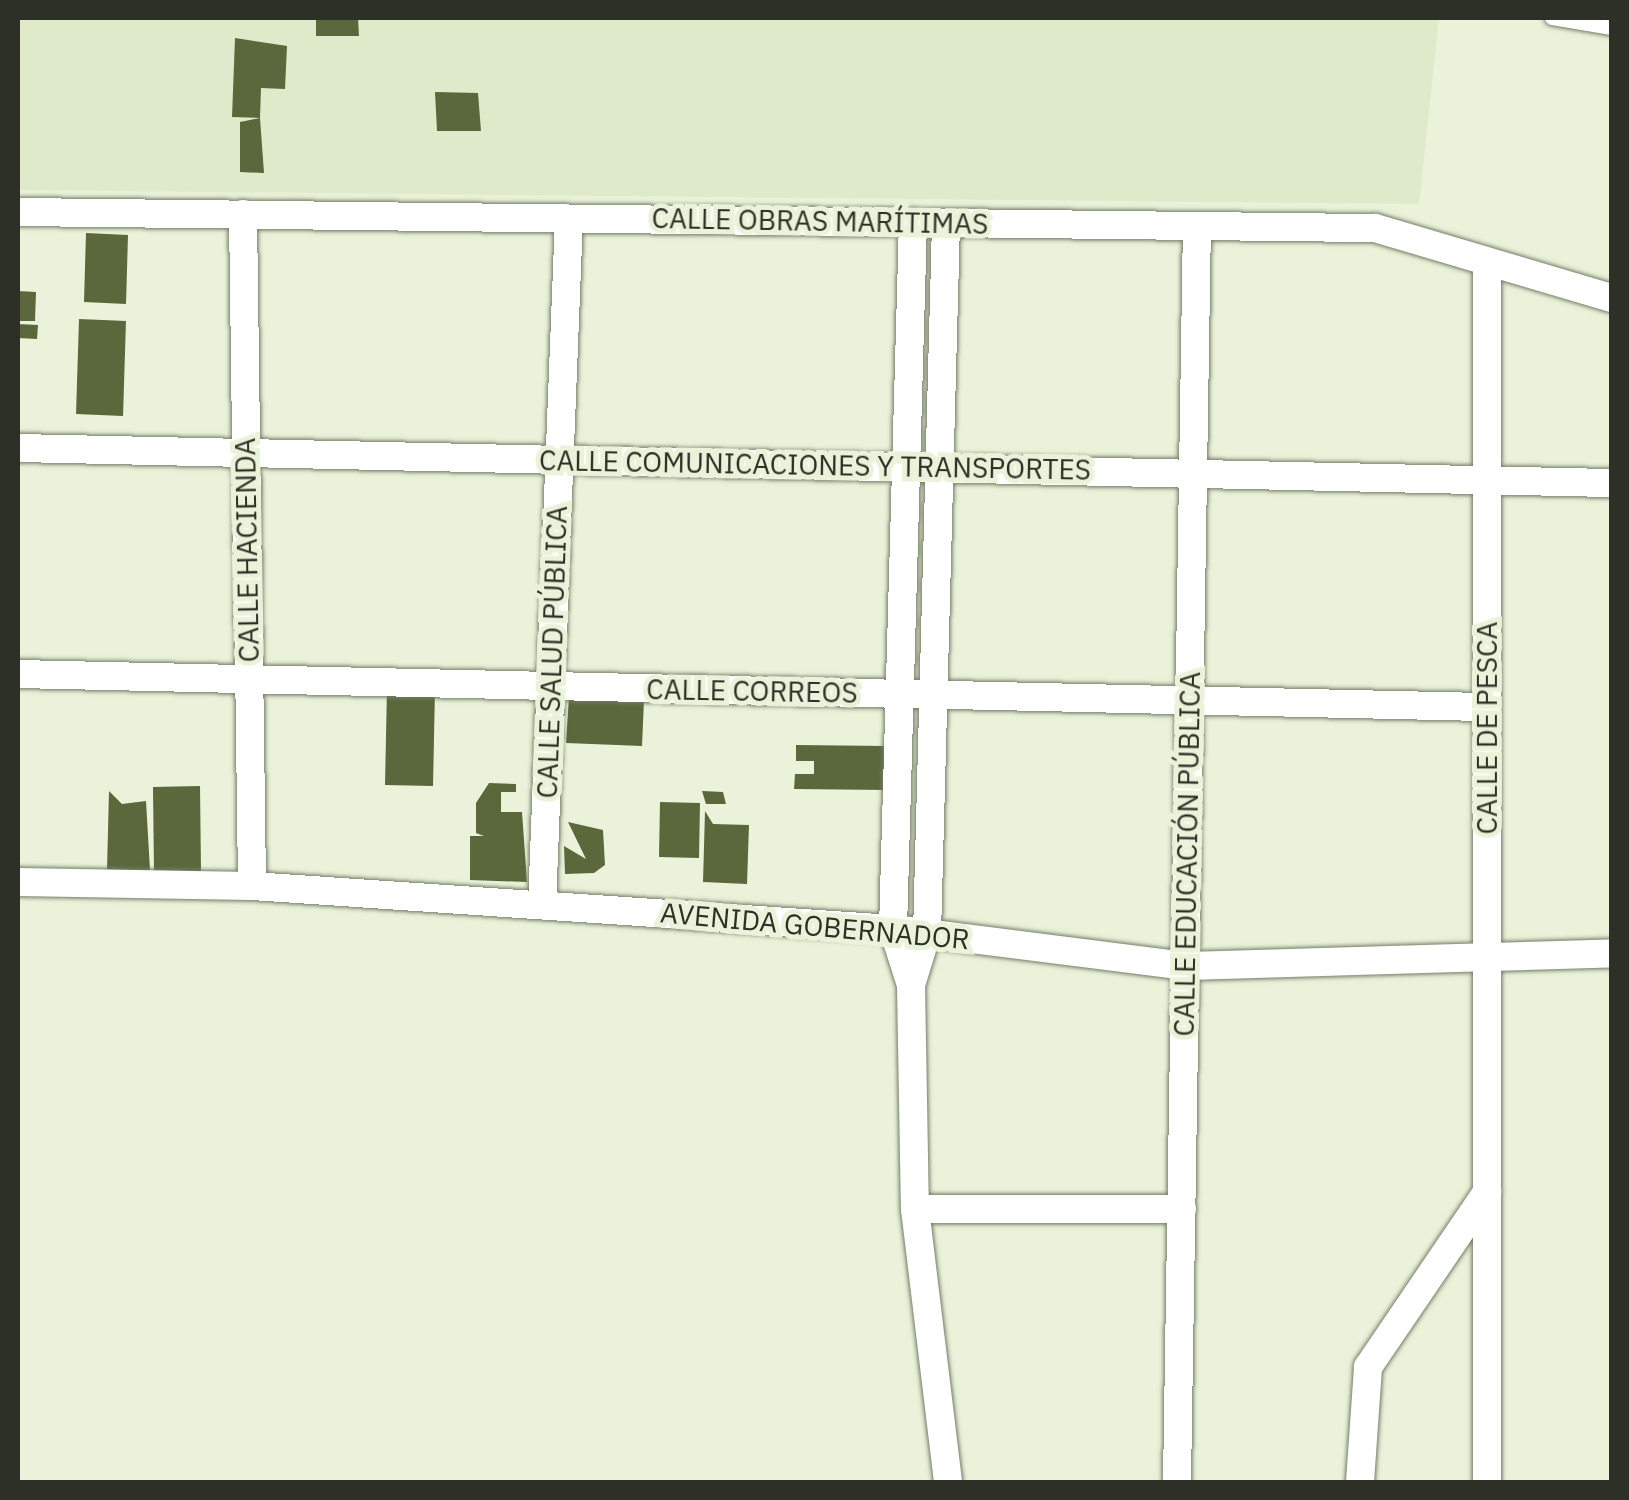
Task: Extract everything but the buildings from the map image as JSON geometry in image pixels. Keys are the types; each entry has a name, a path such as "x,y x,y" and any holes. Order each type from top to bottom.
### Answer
{"street":[{"name":"CALLE OBRAS MARÍTIMAS","path":"18,212 1376,228 1612,298"},
{"name":"CALLE HACIENDA","path":"243,214 252,886"},
{"name":"CALLE SALUD PÚBLICA","path":"542,905 569,218"},
{"path":"912,985 893,930 913,222"},
{"path":"946,223 926,933 912,985 915,1209 948,1482"},
{"name":"CALLE EDUCACIÓN PÚBLICA","path":"1178,1482 1197,226"},
{"name":"CALLE DE PESCA","path":"1487,1482 1488,264"},
{"name":"CALLE COMUNICACIONES Y TRANSPORTES","path":"18,448 1612,483"},
{"name":"CALLE CORREOS","path":"18,674 1487,707"},
{"name":"AVENIDA GOBERNADOR","path":"18,882 252,886 893,930 1185,966 1487,964 1612,952"},
{"path":"1360,1482 1368,1366 1487,1192"},
{"path":"915,1209 1182,1209"}],"lane":[{"path":"1552,18 1612,28"}],"shaded area":[{"path":"18,18 1439,18 1419,204 18,190"}]}
